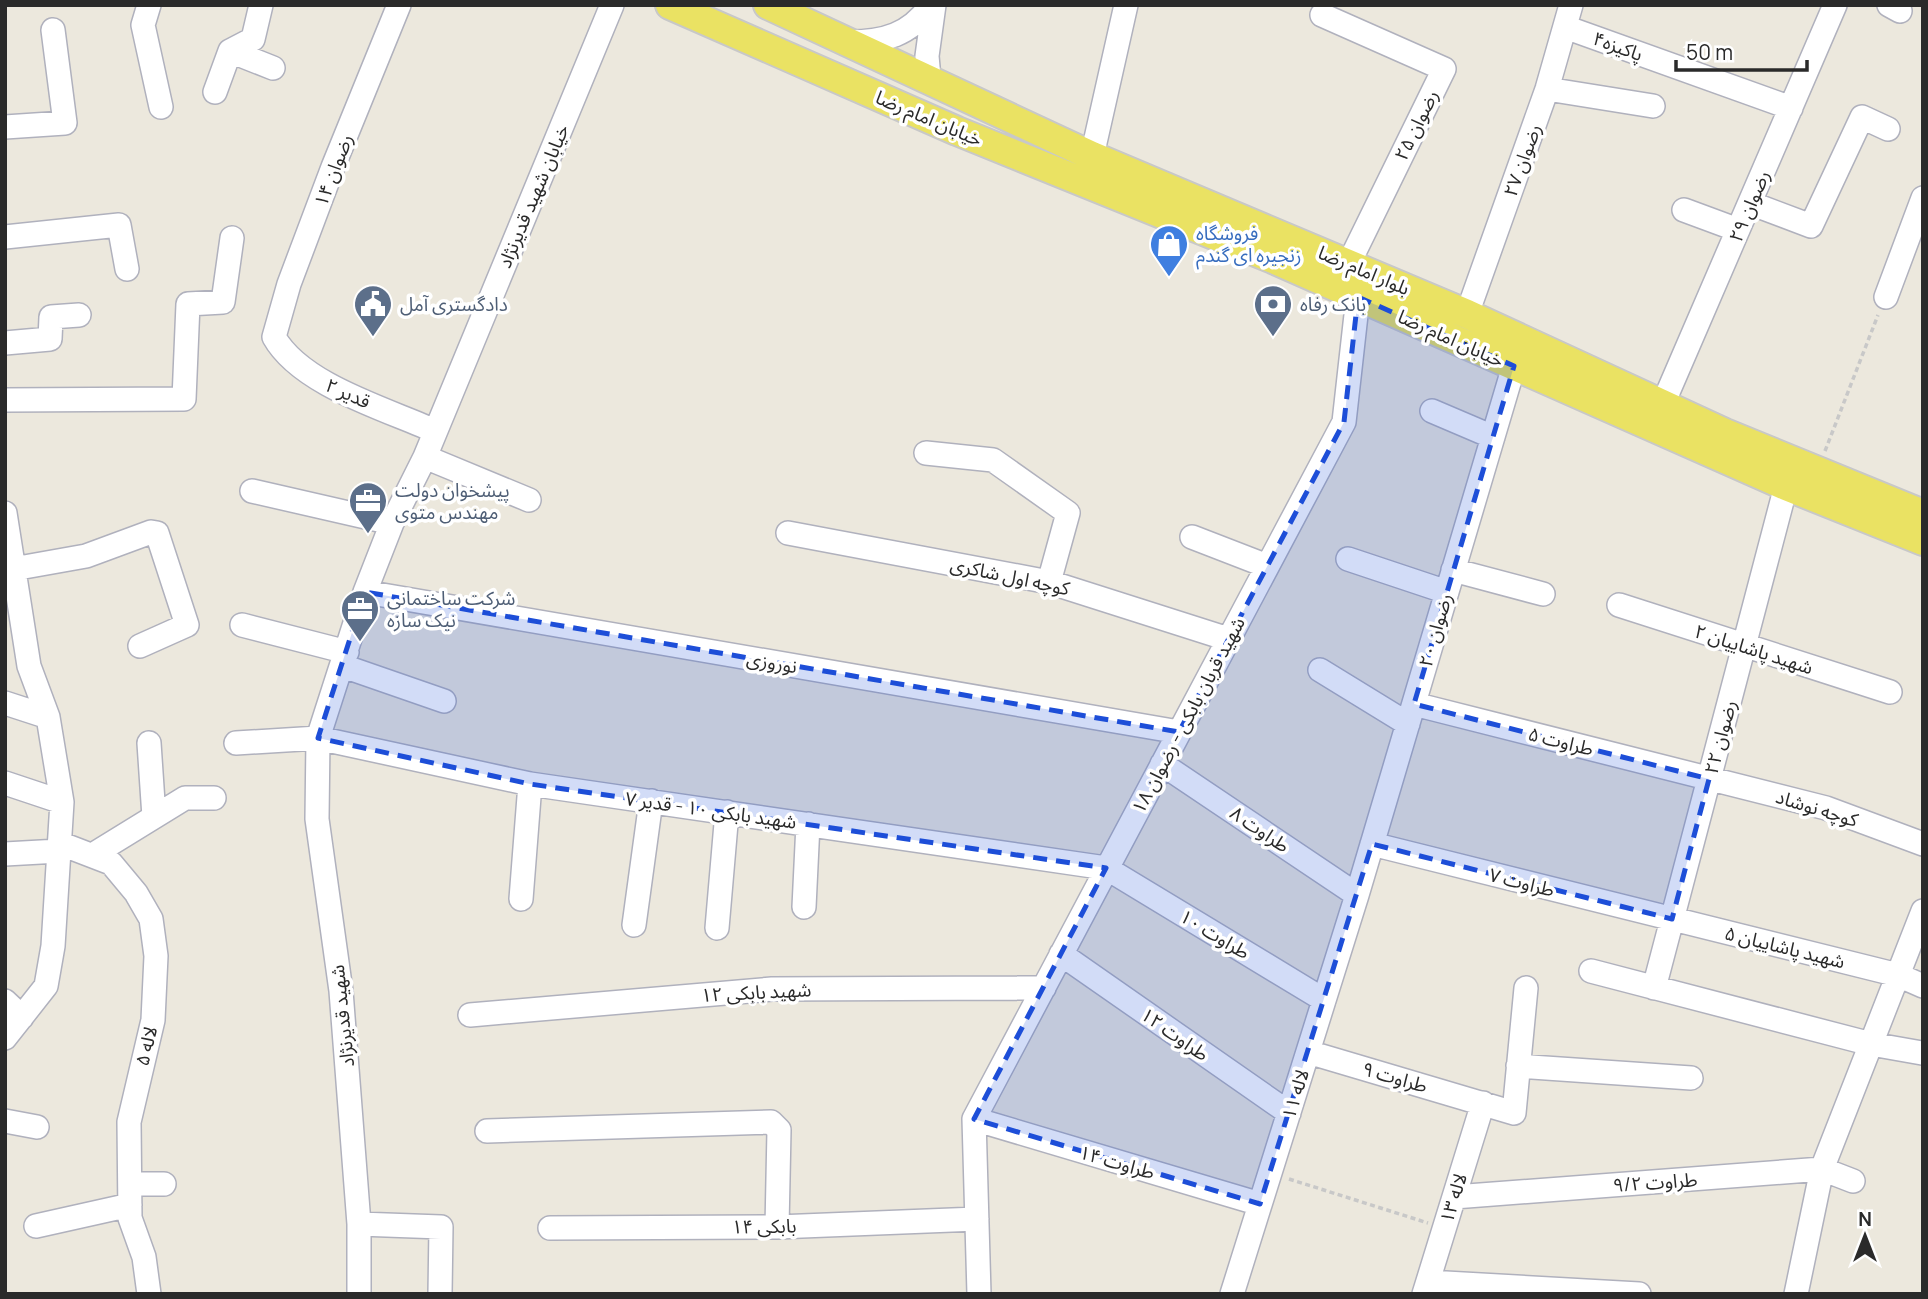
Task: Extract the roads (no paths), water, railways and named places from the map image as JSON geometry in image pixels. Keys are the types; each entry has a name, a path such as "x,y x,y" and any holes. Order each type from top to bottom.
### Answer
{"main road":[{"name":"خیابان امام رضا","path":"670,5 936,122 1358,297 1786,486 1923,541"},
{"path":"763,46 774,8"},
{"name":"بلوار امام رضا","path":"774,8 1092,156 1467,314 1662,406 1923,514"},
{"path":"936,122 939,83"}],"street":[{"path":"149,5 143,26 161,107"},
{"path":"215,92 230,51 253,39 261,5"},
{"name":"رضوان ۱۴","path":"274,337 289,284 333,167 399,5"},
{"name":"خيابان شهيد قديرنژاد","path":"318,738 365,593 392,523 425,457 612,5"},
{"path":"849,42 873,42 905,32 917,23 932,5"},
{"path":"932,5 927,56 939,83"},
{"path":"1092,156 1126,5"},
{"name":"رضوان ۲۹","path":"1662,406 1835,5"},
{"name":"رضوان ۲۵","path":"1322,15 1444,69 1349,263"},
{"name":"پاکیزه۴","path":"1568,16 1791,107"},
{"name":"رضوان ۲۷","path":"1467,314 1547,89 1568,16"},
{"path":"5,127 65,123 52,30"},
{"path":"230,51 273,68"},
{"path":"1547,89 1653,106"},
{"path":"1750,203 1811,226 1862,117 1888,129"},
{"path":"1886,296 1923,198"},
{"path":"1684,210 1738,230"},
{"path":"5,237 119,225 127,269"},
{"path":"5,400 184,398 188,304 223,302 232,238"},
{"name":"شهید قربان بابکی - رضوان ۱۸","path":"974,1119 1344,422 1358,297"},
{"path":"5,342 50,339 51,317 79,315"},
{"name":"قدیر ۲","path":"274,337 296,363 314,377 435,431"},
{"name":"رضوان ۲۰","path":"1357,895 1514,366"},
{"path":"1432,411 1493,437"},
{"path":"926,453 993,460 1068,513 1049,582"},
{"path":"425,457 529,500"},
{"name":"رضوان ۲۲","path":"1654,988 1786,486"},
{"path":"251,491 392,523"},
{"path":"5,513 29,666 48,717 62,802 53,946 46,986 14,1009 5,1038"},
{"path":"13,569 86,556 151,532 157,533 187,625 140,646"},
{"name":"کوچه اول شاکری","path":"788,533 1049,582 1228,639"},
{"path":"1192,537 1267,566"},
{"path":"1348,559 1450,582 1543,594"},
{"name":"نوروزی","path":"365,593 1179,732"},
{"name":"شهید پاشاییان ۲","path":"1619,605 1890,692"},
{"path":"242,625 345,659 444,701"},
{"name":"طراوت ۵","path":"1320,670 1411,714 1709,779"},
{"path":"5,703 48,717"},
{"name":"شهید بابکی ۱۰ - قدیر ۷","path":"236,743 318,738 530,783 1106,868"},
{"name":"شهید قدیرنژاد","path":"318,738 317,819 341,991 359,1224 359,1294"},
{"path":"149,743 154,817"},
{"name":"طراوت ۸","path":"1162,764 1357,895"},
{"name":"کوچه نوشاد","path":"1709,779 1826,808 1923,844"},
{"path":"5,783 62,802"},
{"path":"522,899 530,783"},
{"path":"94,854 185,798 214,798"},
{"path":"634,925 651,801"},
{"path":"717,928 727,812"},
{"path":"804,907 808,824"},
{"name":"طراوت ۷","path":"1372,844 1672,919"},
{"path":"5,854 59,847"},
{"name":"لاله ۵","path":"59,847 94,854 111,863 151,919 156,956 153,1020 129,1122 130,1218 144,1257 149,1294"},
{"name":"طراوت ۱۰","path":"1106,868 1324,1000"},
{"name":"لاله ۱۱","path":"1232,1294 1357,895"},
{"path":"1796,1294 1822,1169 1923,911"},
{"name":"شهید پاشاییان ۵","path":"1672,919 1898,975 1923,986"},
{"name":"طراوت ۱۲","path":"1061,954 1289,1113"},
{"path":"1591,971 1871,1044 1922,1053"},
{"name":"شهید بابکی ۱۲","path":"470,1015 772,989 1044,988"},
{"path":"1526,988 1518,1066 1690,1078"},
{"name":"طراوت ۹","path":"1308,1052 1514,1112 1518,1066"},
{"name":"لاله ۱۳","path":"1426,1288 1483,1103"},
{"path":"974,1119 979,1294"},
{"name":"طراوت ۱۴","path":"974,1119 1261,1204"},
{"path":"5,1121 37,1127"},
{"path":"487,1131 771,1122 779,1130 777,1227"},
{"name":"طراوت ۹/۲","path":"1454,1197 1822,1169 1853,1181"},
{"path":"36,1226 164,1184"},
{"name":"بابکی ۱۴","path":"550,1228 777,1227 977,1219"},
{"path":"359,1224 441,1227 440,1294"},
{"path":"1426,1288 1639,1294"}],"place":[{"name":"فروشگاه زنجیره ای گندم","path":"1169,278"},
{"name":"دادگستری آمل","path":"373,338"},
{"name":"بانک رفاه","path":"1273,338"},
{"name":"پیشخوان دولت مهندس متوی","path":"368,535"},
{"name":"شرکت ساختمانی نیک سازه","path":"360,643"}]}
